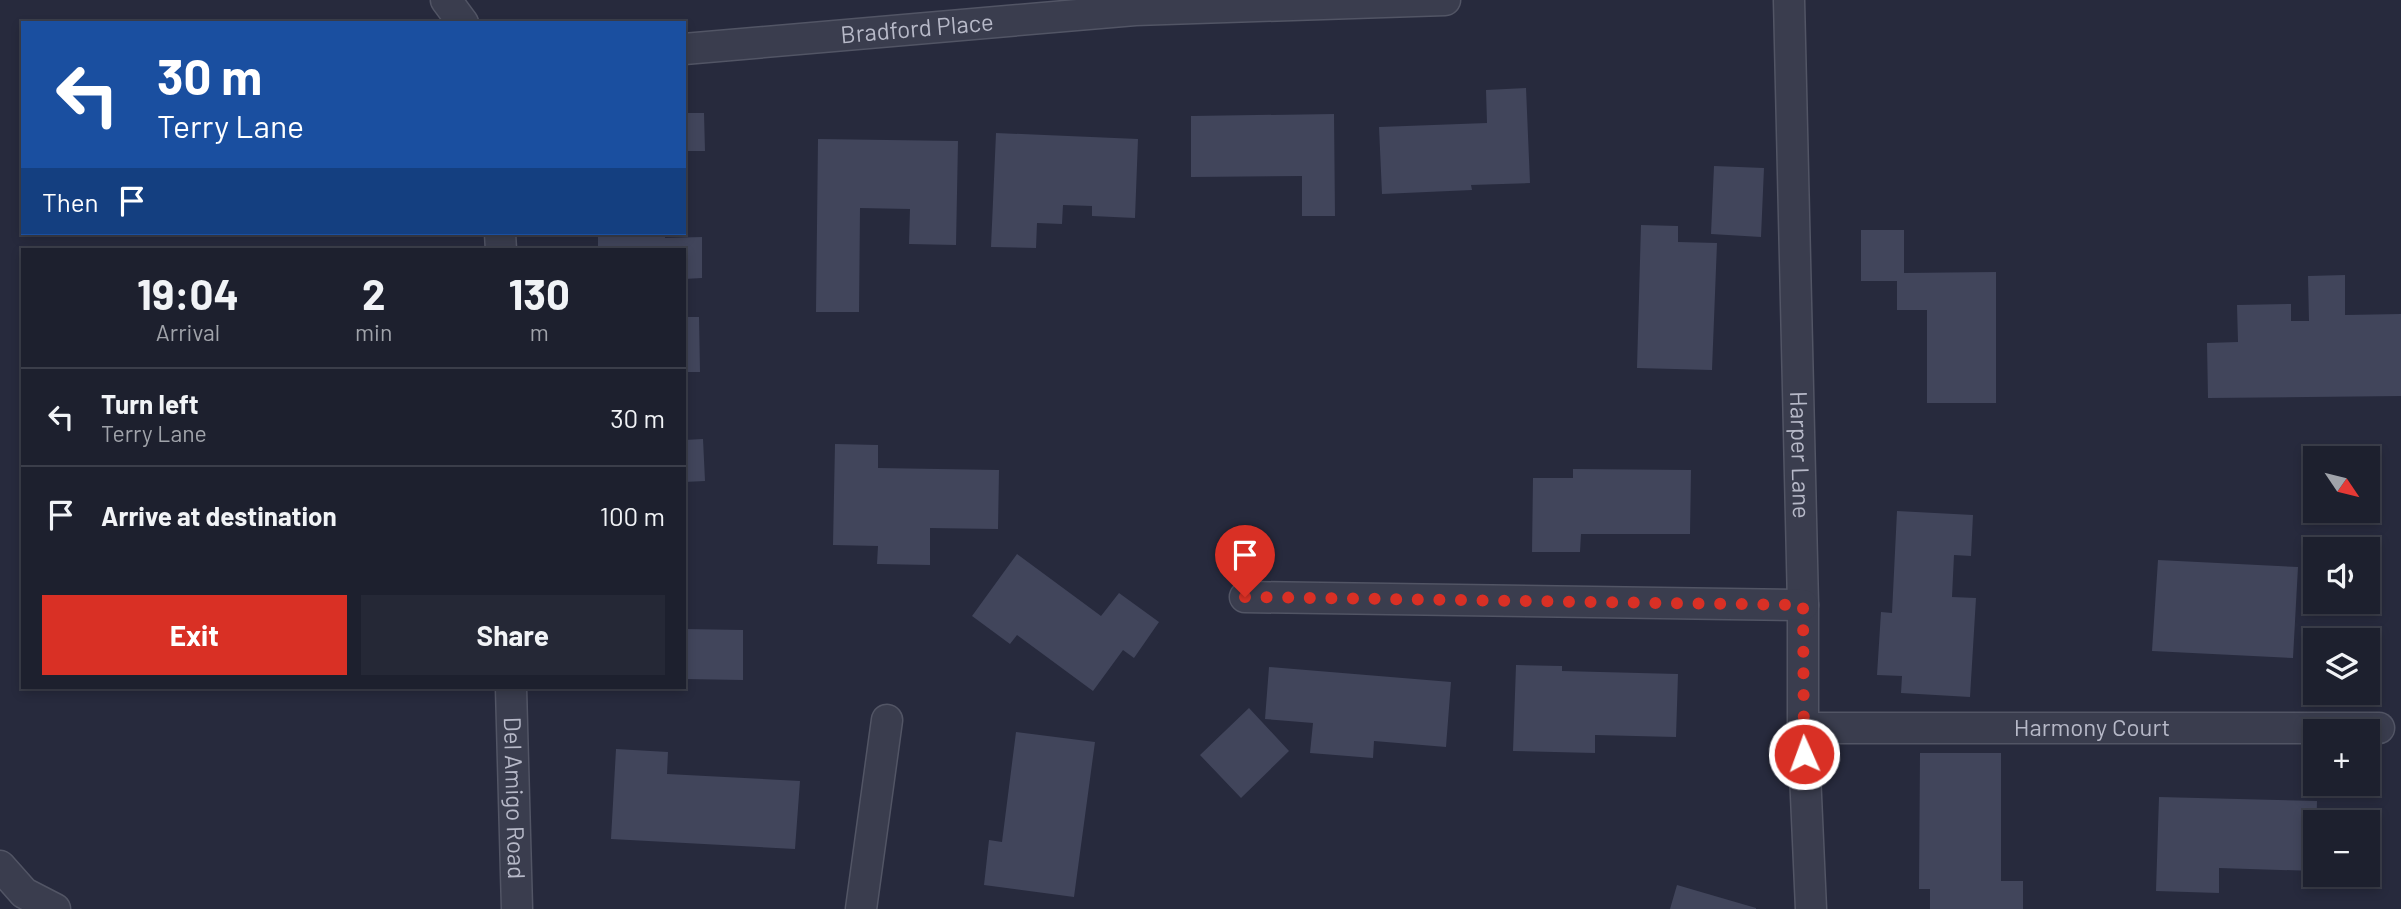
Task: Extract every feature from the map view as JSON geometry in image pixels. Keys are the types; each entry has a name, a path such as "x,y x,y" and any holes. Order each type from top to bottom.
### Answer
{"street":[{"path":"446,0 462,21"},
{"name":"Bradford Place","path":"686,49 1135,5 1445,0"},
{"name":"Harper Lane","path":"1790,0 1803,605 1803,728 1811,909"},
{"path":"1245,597 1803,605"},
{"name":"Del Amigo Road","path":"511,689 517,909"},
{"path":"861,909 887,720"},
{"name":"Harmony Court","path":"1803,728 2303,728"},
{"path":"0,866 24,893 55,909"}],"building":[{"path":"1526,88 1530,183 1471,185 1472,190 1382,194 1379,127 1487,123 1486,90"},
{"path":"686,113 704,113 705,151 686,151"},
{"path":"1334,114 1335,216 1302,216 1302,176 1191,177 1191,116"},
{"path":"996,133 1138,139 1135,218 1092,216 1092,206 1063,205 1062,224 1037,223 1036,248 991,247"},
{"path":"818,139 958,141 956,245 909,244 910,209 860,208 859,312 816,312"},
{"path":"1714,166 1764,168 1761,237 1711,234"},
{"path":"1641,225 1678,226 1678,242 1717,243 1712,370 1637,368"},
{"path":"1861,230 1904,230 1904,273 1996,272 1996,403 1927,403 1927,310 1897,310 1897,281 1861,281"},
{"path":"598,235 702,237 702,278 686,279 686,248 598,248"},
{"path":"2345,275 2345,315 2401,314 2401,396 2208,398 2207,343 2238,342 2237,305 2291,304 2291,321 2309,321 2308,276"},
{"path":"686,317 699,317 700,372 686,372"},
{"path":"703,439 705,481 686,482 686,440"},
{"path":"835,444 878,445 878,468 999,470 998,529 930,528 930,565 877,564 878,546 833,545"},
{"path":"1573,469 1691,470 1690,534 1581,534 1580,552 1532,552 1533,478 1573,478"},
{"path":"1897,511 1973,515 1971,556 1954,555 1952,597 1976,598 1970,697 1901,693 1902,676 1877,675 1881,612 1892,613"},
{"path":"1017,554 1101,616 1119,593 1159,622 1134,658 1123,650 1093,691 1017,635 1010,644 972,616"},
{"path":"2158,560 2298,567 2293,658 2152,651"},
{"path":"686,629 743,630 743,680 686,679"},
{"path":"1516,665 1562,666 1562,671 1678,674 1676,737 1595,735 1595,753 1513,751"},
{"path":"1269,667 1451,682 1446,747 1374,741 1373,758 1310,753 1313,723 1265,719"},
{"path":"1249,708 1289,751 1241,798 1200,755"},
{"path":"1016,732 1095,742 1074,897 984,885 989,840 1002,842"},
{"path":"616,749 668,752 667,774 800,781 795,849 611,839"},
{"path":"1920,753 2001,753 2001,881 2023,881 2023,909 1930,909 1930,889 1919,889"},
{"path":"2159,797 2317,801 2317,810 2303,810 2303,871 2219,868 2219,893 2156,891"},
{"path":"1677,885 1756,908 1756,909 1670,909"}],"route":[{"path":"1245,597 1803,605 1804,754"}]}
